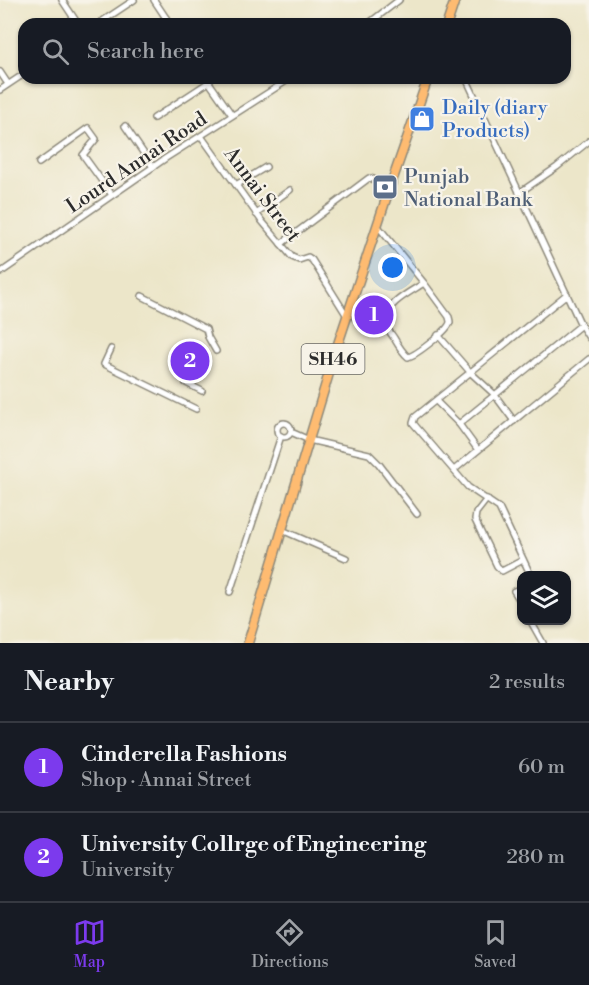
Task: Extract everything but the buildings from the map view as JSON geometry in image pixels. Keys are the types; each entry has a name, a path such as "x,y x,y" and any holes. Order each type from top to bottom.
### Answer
{"main road":[{"path":"449,18 455,0"},
{"name":"SH46","path":"248,643 347,316 426,84"}],"street":[{"path":"107,18 134,0"},
{"path":"154,0 166,18"},
{"path":"374,18 391,2 399,0"},
{"path":"65,1 75,18"},
{"path":"0,72 8,84"},
{"path":"0,90 18,78"},
{"path":"154,118 201,84"},
{"path":"210,84 232,115"},
{"name":"Lourd Annai Road","path":"0,273 153,167 281,84"},
{"path":"469,84 589,338"},
{"path":"125,126 153,167"},
{"path":"39,163 88,128 96,139 83,155 112,195"},
{"name":"Annai Street","path":"201,135 256,214 281,244 295,259 308,257 312,260 347,316"},
{"path":"519,193 589,141"},
{"path":"236,185 266,167"},
{"path":"281,244 368,179 373,179 388,193"},
{"path":"256,214 290,190"},
{"path":"377,225 424,283 449,317 450,322 446,328 416,354 408,357 384,323 389,309 395,302 424,283"},
{"path":"528,571 499,507 468,487 413,423 415,417 567,294"},
{"path":"142,296 206,329 216,351"},
{"path":"459,424 581,325"},
{"path":"438,335 471,373 494,394 514,421"},
{"path":"111,349 104,364 196,409"},
{"path":"454,470 589,359"},
{"path":"186,383 202,391"},
{"path":"436,401 459,424 478,450"},
{"path":"230,592 281,436 277,429 281,425 291,426 291,432 286,437 281,436"},
{"path":"291,432 309,440 369,454 417,514"},
{"path":"487,500 476,513 475,520 497,566 504,570 523,560"},
{"path":"282,530 346,558"},
{"path":"532,625 543,643"}],"place":[{"name":"Daily (diary Products)","path":"422,119"},
{"name":"Punjab National Bank","path":"385,187"},
{"name":"Cinderella Fashions","path":"374,315"},
{"name":"University Collrge of Engineering","path":"190,361"}]}
